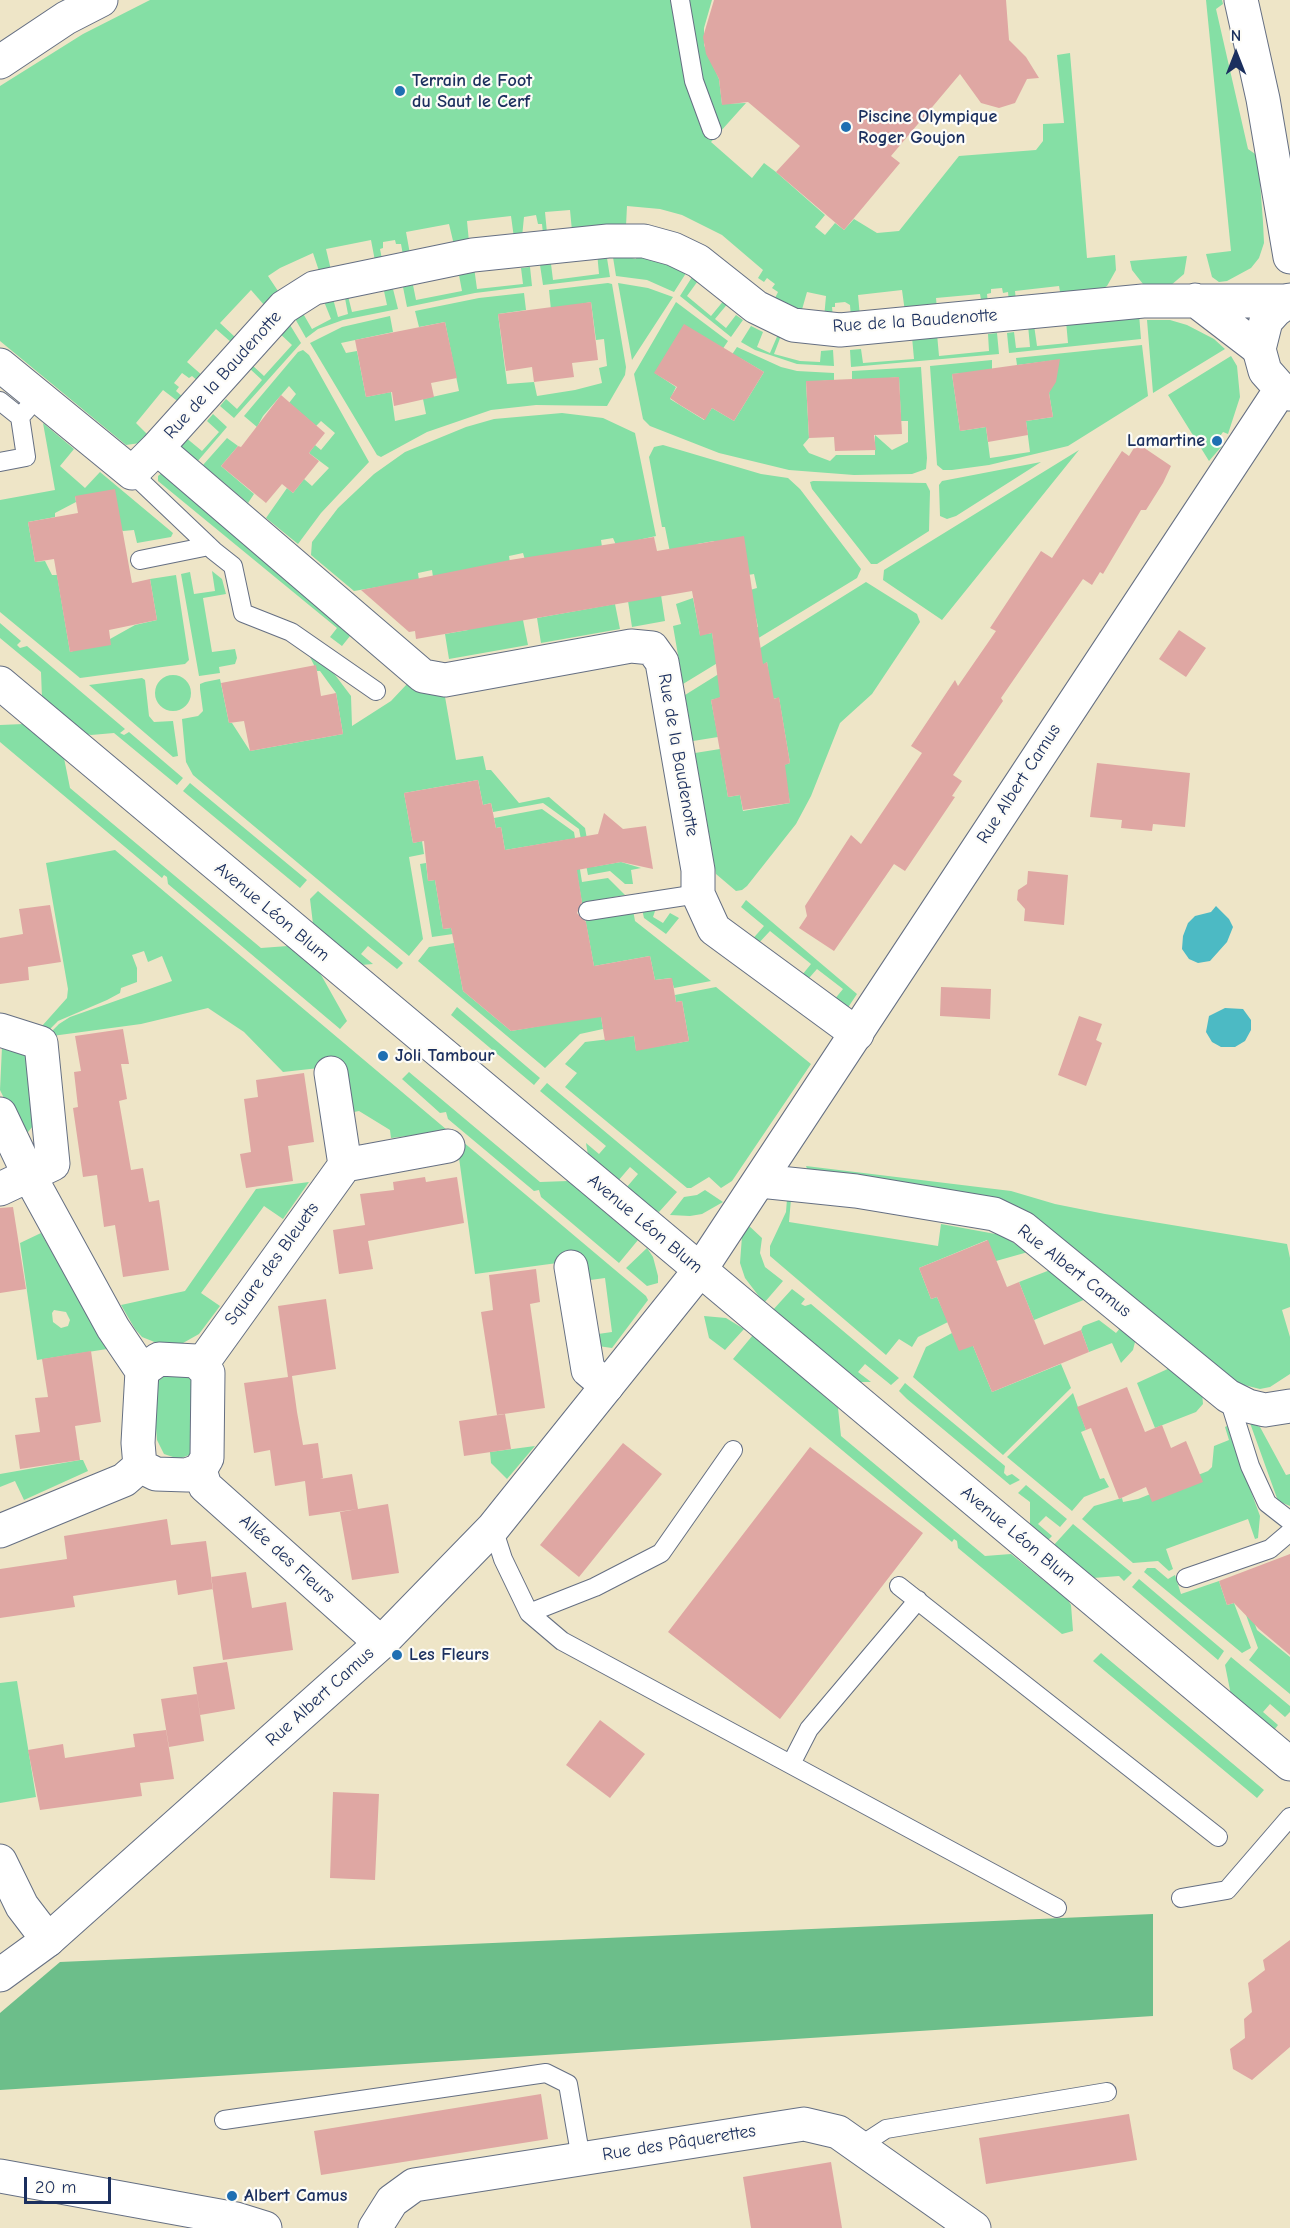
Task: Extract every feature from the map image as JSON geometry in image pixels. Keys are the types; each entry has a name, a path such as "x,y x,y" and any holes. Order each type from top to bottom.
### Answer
{"street":[{"path":"0,62 58,9 101,0"},
{"path":"1241,0 1263,99 1290,257"},
{"name":"Rue de la Baudenotte","path":"857,1034 714,928 698,894 698,870 662,662 652,648 631,646 445,680 423,676 157,448 284,307 315,288 473,255 608,241 644,241 673,249 698,261 756,307 793,325 840,330 1126,303 1195,300 1289,301"},
{"path":"1195,300 1259,349"},
{"path":"1285,392 1265,371 1259,349 1266,321 1289,301"},
{"path":"0,365 29,407 132,473 157,448"},
{"name":"Rue Albert Camus","path":"0,1975 48,1940 381,1643 493,1528 700,1270 760,1182 1069,707 1285,392"},
{"name":"Avenue Léon Blum","path":"0,683 1290,1764"},
{"path":"0,1030 40,1043 53,1164 0,1189"},
{"path":"331,1073 345,1165 448,1146"},
{"path":"0,1114 29,1175 124,1348 142,1371 138,1443 140,1467"},
{"name":"Square des Bleuets","path":"201,1365 345,1165"},
{"name":"Rue Albert Camus","path":"760,1182 856,1191 994,1214 1023,1228 1228,1396 1248,1406 1265,1410 1290,1406"},
{"path":"571,1267 588,1370 607,1386"},
{"path":"140,1467 156,1474 187,1475 200,1470 207,1458 208,1373 196,1361 159,1359 142,1371"},
{"path":"0,1531 124,1480 140,1467"},
{"name":"Allée des Fleurs","path":"200,1470 205,1486 381,1643"},
{"path":"0,1861 22,1906 48,1940"},
{"name":"Rue des Pâquerettes","path":"375,2228 392,2200 414,2185 804,2124 838,2132 974,2228"},
{"path":"0,2176 236,2218 265,2228"}],"lane":[{"path":"680,0 694,81 712,130"},
{"path":"0,401 29,407 26,457 0,462"},
{"path":"132,473 233,566 243,614 291,632 376,691"},
{"path":"140,560 209,546"},
{"path":"588,910 698,894"},
{"path":"1228,1396 1250,1467 1267,1503 1290,1521"},
{"path":"529,1613 595,1587 661,1553 733,1450"},
{"path":"493,1528 503,1559 529,1613 562,1641 1057,1908"},
{"path":"1186,1578 1270,1549 1290,1532"},
{"path":"899,1586 1218,1837"},
{"path":"791,1764 809,1729 918,1600"},
{"path":"1181,1898 1227,1890 1290,1817"},
{"path":"224,2120 546,2073 568,2084 581,2159"},
{"path":"860,2146 886,2129 1107,2092"}],"green space":[{"path":"150,0 712,0 704,28 704,45 719,79 722,104 746,103 711,142 752,178 764,163 776,172 825,215 815,227 825,235 835,223 844,230 854,219 877,233 899,231 959,156 1036,150 1043,141 1043,124 1064,123 1057,55 1070,53 1087,258 1115,255 1116,270 1107,286 1098,291 1061,297 1059,286 1015,291 1016,301 1009,302 1008,292 1003,293 1002,288 991,289 991,293 987,294 988,304 982,305 980,294 936,298 937,309 905,312 902,290 858,295 860,317 851,318 850,305 845,302 835,303 835,307 832,307 833,318 824,318 826,296 807,292 801,313 773,302 778,292 772,288 775,284 767,278 764,282 758,278 763,270 722,235 682,215 660,209 627,206 626,226 572,231 570,210 545,212 547,233 543,234 542,224 538,224 536,215 524,217 522,237 514,238 511,216 467,221 469,242 454,245 449,224 406,232 410,254 403,255 401,244 396,244 395,240 383,242 383,248 380,249 382,259 375,261 371,240 326,249 331,270 320,274 313,253 268,276 280,294 265,306 251,290 220,323 236,338 232,343 216,329 187,362 203,376 199,382 192,376 189,378 182,373 174,383 179,387 176,391 184,398 180,403 163,390 136,423 147,434 140,443 126,445 0,341 0,86 83,34"},
{"path":"1206,0 1222,0 1223,4 1216,9 1248,149 1258,156 1264,243 1259,258 1251,268 1227,281 1219,282 1212,277 1206,254 1231,251"},
{"path":"612,251 633,252 632,258 636,259 637,252 688,270 674,292 647,280 616,276"},
{"path":"597,252 606,252 610,277 543,285 540,265 551,264 553,280 599,274"},
{"path":"1187,256 1184,274 1170,286 1151,288 1143,284 1132,270 1130,261"},
{"path":"474,267 477,289 523,284 521,268 530,267 532,286 475,293 407,307 403,287 413,285 416,300 462,291 458,270"},
{"path":"694,274 700,278 687,296 711,316 725,299 729,302 715,319 726,328 736,315 743,320 731,337 680,296"},
{"path":"618,283 648,288 673,297 632,360"},
{"path":"612,284 626,367 625,375 607,406 536,405 491,410 427,432 381,457 377,455 310,343 342,327 390,316 393,332 341,343 346,353 357,351 366,397 391,392 395,421 426,414 423,399 459,391 445,322 419,327 415,311 479,298 524,293 526,310 498,314 507,384 534,382 537,396 575,390 602,383 599,368 607,366 604,339 596,340 591,302 551,310 549,290"},
{"path":"393,289 398,309 343,320 318,329 306,338 293,315 301,310 312,329 331,319 323,299 332,295 338,317 348,314 344,293 347,292 352,312 387,305 384,291"},
{"path":"676,302 728,341 722,350 655,373 676,387 670,399 704,420 712,408 734,421 764,372 740,358 731,356 737,347 781,367 797,371 834,373 834,380 806,382 809,438 803,445 809,453 830,461 836,455 875,455 875,435 892,450 908,442 908,421 901,421 899,377 852,382 852,371 921,367 926,469 912,474 854,475 789,470 719,453 650,426 643,419 634,374"},
{"path":"1139,314 1141,339 1009,353 1007,333 1014,332 1016,348 1030,347 1028,325 1034,325 1037,346 1058,344 1068,343 1066,321"},
{"path":"287,320 301,343 234,418 220,406 226,399 237,409 262,380 249,368 252,365 264,376 292,345 276,330"},
{"path":"1147,320 1170,320 1187,325 1214,339 1225,349 1153,393"},
{"path":"751,326 763,332 757,347 770,353 779,332 782,333 774,354 800,361 820,362 821,351 833,350 834,366 797,364 755,350 741,342"},
{"path":"997,333 999,354 851,367 850,350 861,349 863,363 914,359 912,337 937,334 939,356 989,351 988,334"},
{"path":"1142,345 1148,396 1068,446 989,465 943,470 937,465 930,366 992,360 992,371 952,374 960,431 986,427 990,458 1030,452 1026,421 1053,417 1049,393 1057,360 1017,365 1016,358"},
{"path":"303,350 309,355 369,462 321,513 298,544 266,518 287,488 293,493 304,479 312,486 329,468 309,453 315,445 321,450 335,433 321,421 316,426 289,403 296,394 289,386 263,416 257,427 244,416 298,352"},
{"path":"1231,356 1237,366 1240,397 1228,434 1223,432 1216,442 1222,446 1209,461 1168,395"},
{"path":"562,413 603,418 635,433 656,536 616,545 613,538 601,540 602,547 525,560 523,553 509,556 510,563 433,577 432,570 418,573 419,580 354,591 311,555 312,542 338,508 374,474 405,452 466,427 494,419"},
{"path":"213,414 227,427 197,462 180,450 181,444 185,437 202,451 219,432 207,421"},
{"path":"43,423 74,449 60,466 85,488 100,472 173,533 171,537 137,543 134,530 123,531 75,496 76,502 55,513 55,517 28,522 35,562 45,561 52,575 57,575 70,652 110,639 135,625 157,620 150,579 176,575 189,660 185,664 80,678 0,612 0,500 55,490"},
{"path":"227,438 238,446 221,466 254,494 248,503 203,465"},
{"path":"663,445 761,474 788,478 800,489 861,569 857,578 683,684 673,626 681,624 676,604 693,598 700,635 712,633 715,652 744,629 758,627 750,590 757,588 754,574 748,575 714,541 697,544 677,588 665,527 662,527 649,457 654,447"},
{"path":"1079,450 942,620 883,580 884,570"},
{"path":"1041,462 956,516 947,519 940,516 939,485 942,481"},
{"path":"163,472 444,691 456,760 483,756 486,770 491,770 519,803 549,797 585,828 592,867 621,862 641,868 631,870 633,884 625,884 610,871 588,875 579,829 543,803 493,812 491,803 483,805 478,780 404,793 413,843 422,841 424,854 409,857 423,939 409,956 193,775 186,762 182,719 198,716 203,711 200,684 220,679 229,723 232,723 250,751 343,734 336,693 320,671 317,671 310,657 320,655 351,696 352,726 391,701 407,684 350,636 342,646 330,637 337,628 158,481 158,476"},
{"path":"810,482 926,483 930,491 929,531 877,564 871,564 812,489"},
{"path":"212,571 222,579 226,594 203,598 212,652 235,649 237,658 235,664 219,667 220,673 199,676 181,574 190,572 194,594 215,591"},
{"path":"866,582 917,614 920,622 872,694 840,723 811,796 796,824 747,886 736,891 716,874 695,753 720,749 728,797 740,795 743,811 790,803 783,765 790,763 779,698 772,699 767,662 723,697 711,700 718,737 693,741 685,695"},
{"path":"661,595 665,621 632,627 628,601"},
{"path":"615,604 620,629 541,643 537,618"},
{"path":"467,618 523,620 528,645 449,659 445,634 468,630"},
{"path":"0,623 21,641 17,645 20,648 27,646 125,729 120,733 124,735 129,732 183,778 177,785 114,733 91,735 84,733 42,698 41,672 0,638"},
{"path":"173,675 186,680 191,693 186,706 173,711 160,706 155,693 160,680"},
{"path":"142,678 145,680 149,716 154,722 173,721 178,756 173,757 89,685"},
{"path":"24,724 64,758 70,788 261,948 288,946 320,973 347,1021 340,1029 168,884 167,877 164,875 162,878 0,742 0,725"},
{"path":"190,783 307,880 300,888 183,791"},
{"path":"542,809 574,832 582,882 608,878 625,895 582,903 571,839 505,850 501,827 496,828 494,818"},
{"path":"115,850 453,1135 441,1132 391,1138 390,1130 359,1111 354,1112 346,1065 283,1072 244,1032 208,1008 141,1024 52,1036 50,1033 70,1017 172,981 162,956 148,962 144,951 132,955 137,968 137,982 121,988 120,993 107,1000 58,1021 48,1031 42,1026 67,998 68,989 46,863"},
{"path":"426,863 428,881 435,880 443,929 451,928 453,934 432,937 420,864"},
{"path":"318,891 403,963 397,969 368,946 361,954 373,964 361,965 313,924 310,899"},
{"path":"746,900 857,994 845,1012 829,1006 843,989 817,969 803,985 798,980 811,964 770,931 756,946 750,942 764,926 741,907"},
{"path":"656,908 653,917 663,923 670,913 679,918 666,934 644,918 642,909"},
{"path":"633,910 635,921 711,981 674,988 671,978 655,980 650,956 594,966 585,918"},
{"path":"454,943 463,991 511,1031 592,1017 601,1017 603,1029 580,1034 545,1068 418,961 429,947"},
{"path":"716,987 811,1064 732,1181 721,1188 709,1177 687,1188 565,1087 577,1073 565,1064 585,1042 634,1036 636,1050 689,1041 682,1001 676,1002 675,995"},
{"path":"457,1007 540,1078 534,1085 451,1015"},
{"path":"2,1047 25,1053 28,1061 33,1126 28,1132 20,1131 0,1090"},
{"path":"409,1072 540,1182 568,1181 638,1240 619,1263 541,1197 539,1190 534,1191 448,1119 446,1112 440,1113 402,1079"},
{"path":"547,1083 677,1192 659,1212 650,1208 626,1188 638,1174 630,1167 618,1181 588,1155 586,1143 599,1154 606,1146 540,1091"},
{"path":"456,1136 646,1296 648,1300 612,1348 598,1346 591,1335 612,1332 605,1278 583,1281 580,1260 475,1274"},
{"path":"806,1166 1011,1191 1055,1204 1105,1214 1287,1244 1290,1258 1290,1307 1282,1310 1290,1337 1290,1374 1270,1387 1260,1389 1240,1384 1085,1260 808,1171"},
{"path":"309,1182 283,1219 264,1206 201,1293 220,1306 199,1334 183,1343 157,1343 142,1337 121,1305 185,1291 256,1189"},
{"path":"705,1190 723,1202 702,1214 670,1215 684,1197 697,1195"},
{"path":"787,1199 791,1199 789,1222 938,1246 941,1224 1001,1235 1028,1252 996,1261 987,1240 919,1268 931,1299 937,1297 948,1322 918,1337 912,1347 899,1339 886,1355 770,1256 770,1246 786,1212"},
{"path":"747,1224 762,1238 760,1253 765,1267 783,1281 764,1303 745,1278 740,1263 742,1236"},
{"path":"41,1233 107,1349 37,1360 20,1243","holes":["54,1310 66,1312 70,1320 68,1326 61,1328 53,1322 52,1313"]},
{"path":"647,1248 653,1257 658,1283 647,1286 626,1268"},
{"path":"1050,1270 1086,1299 1034,1320 1019,1282"},
{"path":"792,1289 805,1299 801,1304 805,1306 811,1304 899,1378 891,1385 865,1364 858,1372 871,1382 859,1382 772,1311"},
{"path":"704,1316 726,1318 744,1329 725,1350 709,1338"},
{"path":"1099,1320 1116,1333 1121,1327 1136,1338 1133,1350 1121,1363 1112,1343 1089,1352 1081,1330 1083,1326"},
{"path":"952,1333 973,1346 992,1392 1061,1364 1071,1388 1003,1455 913,1377 926,1347"},
{"path":"753,1335 838,1408 841,1436 985,1556 1011,1554 1068,1600 1071,1605 1073,1631 1062,1634 958,1548 957,1541 954,1539 952,1542 733,1359"},
{"path":"1172,1367 1202,1392 1203,1404 1196,1412 1155,1428 1137,1383"},
{"path":"167,1373 190,1377 195,1383 194,1453 179,1459 164,1454 157,1440 153,1393 155,1384"},
{"path":"905,1383 1005,1466 1004,1473 1007,1476 1012,1474 1020,1480 1010,1485 907,1399 899,1391"},
{"path":"1073,1393 1086,1430 1081,1432 1100,1479 1104,1478 1109,1487 1084,1497 1072,1511 1007,1457"},
{"path":"1250,1423 1260,1427 1286,1475 1290,1474 1290,1506 1278,1501"},
{"path":"1227,1426 1260,1516 1258,1538 1255,1539 1248,1519 1166,1549 1173,1569 1169,1571 1158,1561 1133,1563 1082,1519 1094,1506 1122,1498 1123,1502 1138,1499 1208,1471 1212,1467 1214,1446 1229,1440 1225,1427"},
{"path":"535,1446 507,1479 491,1463 490,1452"},
{"path":"83,1460 88,1471 24,1500 15,1481 0,1487 0,1474"},
{"path":"1026,1485 1067,1519 1060,1527 1046,1516 1038,1524 1052,1536 1047,1541 1030,1524 1030,1502 1018,1493"},
{"path":"1073,1524 1132,1573 1124,1581 1119,1576 1093,1578 1052,1547"},
{"path":"1147,1568 1155,1568 1168,1579 1175,1575 1181,1594 1219,1581 1227,1605 1234,1603 1251,1648 1242,1653 1144,1572"},
{"path":"1139,1579 1224,1651 1218,1660 1132,1587"},
{"path":"1250,1611 1257,1630 1290,1657 1290,1694 1249,1660 1258,1648 1245,1612"},
{"path":"1101,1653 1264,1790 1257,1798 1093,1661"},
{"path":"1231,1657 1290,1706 1290,1712 1285,1717 1270,1704 1263,1712 1278,1725 1275,1729 1270,1728 1231,1695 1225,1665"},
{"path":"17,1681 36,1797 0,1803 0,1683"},
{"path":"1153,1914 1153,2016 0,2090 0,2013 60,1962"}],"water":[{"path":"1216,906 1229,919 1233,927 1227,942 1210,961 1198,963 1189,959 1182,949 1183,936 1188,923 1195,916 1211,912"},
{"path":"1225,1008 1243,1009 1251,1020 1251,1030 1245,1041 1235,1047 1221,1047 1212,1042 1206,1032 1209,1016"}],"building":[{"name":"Piscine Olympique Roger Goujon","path":"714,0 1006,0 1009,40 1026,57 1039,78 1027,79 1015,103 999,108 981,103 960,74 891,156 900,163 844,230 776,172 800,146 748,102 722,105 719,79 706,54 703,37"},
{"path":"591,302 598,360 572,363 574,377 534,382 532,367 506,371 498,314"},
{"path":"445,322 457,378 431,383 434,397 394,406 392,392 366,397 355,340"},
{"path":"684,324 764,372 734,421 712,408 705,420 680,405 670,398 677,387 654,373"},
{"path":"1060,359 1056,382 1049,393 1053,417 1026,421 1028,435 988,442 986,427 960,431 952,374"},
{"path":"899,377 902,434 874,435 876,450 835,451 834,437 809,438 806,381"},
{"path":"281,395 325,433 309,453 319,461 293,493 282,484 266,503 221,466 238,446 241,447"},
{"path":"1137,443 1171,466 1163,483 1146,510 1141,510 1103,574 1100,572 1092,585 1083,579 1001,698 1003,701 953,775 962,781 952,796 955,797 905,871 894,864 834,951 799,928 807,916 805,906 851,835 861,844 922,753 911,746 955,680 958,686 996,631 990,628 1041,551 1052,558 1122,451 1129,456"},
{"path":"115,489 132,583 150,579 157,620 109,630 111,645 70,652 54,559 35,562 28,522 78,513 75,496"},
{"path":"744,536 763,664 767,662 774,699 779,697 790,763 785,765 790,803 743,810 740,795 728,797 711,700 720,697 712,633 700,636 692,591 416,639 415,631 409,632 361,590 510,560 654,537 657,551"},
{"path":"1179,630 1206,648 1186,677 1159,659"},
{"path":"316,665 321,696 336,693 343,734 250,751 244,721 229,723 221,683"},
{"path":"1097,763 1190,773 1185,827 1153,824 1152,831 1121,828 1122,820 1090,817"},
{"path":"478,780 483,805 491,803 496,828 501,827 505,850 598,834 604,813 623,829 646,826 653,869 621,862 577,870 582,902 577,913 586,922 594,966 650,956 655,980 672,978 676,1002 682,1001 689,1041 636,1051 634,1036 605,1041 601,1017 511,1031 463,991 451,928 443,929 435,880 428,881 424,841 413,843 404,793"},
{"path":"1028,871 1068,875 1064,925 1024,921 1025,909 1017,900 1018,890 1027,884"},
{"path":"50,905 61,962 28,967 29,980 0,984 0,938 23,934 19,909"},
{"path":"941,987 991,989 990,1019 940,1016"},
{"path":"1079,1016 1102,1024 1096,1040 1102,1043 1086,1086 1058,1075"},
{"path":"123,1029 129,1064 121,1064 127,1099 119,1101 131,1170 143,1168 149,1202 159,1200 169,1270 123,1277 115,1225 104,1227 97,1175 83,1177 73,1108 78,1107 74,1072 81,1071 75,1036"},
{"path":"304,1073 314,1142 288,1146 293,1181 246,1188 240,1154 251,1152 244,1099 258,1097 256,1080"},
{"path":"425,1177 426,1182 457,1177 464,1223 368,1241 373,1269 339,1274 333,1230 365,1225 360,1194 394,1190 393,1182"},
{"path":"13,1207 26,1289 0,1293 0,1208"},
{"path":"988,1240 1007,1287 1019,1282 1044,1345 1081,1330 1089,1352 992,1392 973,1346 959,1351 937,1297 931,1299 919,1268"},
{"path":"536,1269 540,1302 530,1304 545,1408 497,1415 481,1312 493,1310 489,1275"},
{"path":"326,1299 336,1369 292,1376 297,1412 303,1445 318,1443 323,1478 320,1479 352,1474 358,1509 309,1516 305,1481 275,1486 270,1450 254,1453 244,1383 288,1377 278,1306"},
{"path":"91,1351 101,1422 75,1426 80,1460 20,1469 15,1435 40,1432 35,1398 48,1397 42,1359"},
{"path":"1127,1387 1145,1432 1162,1425 1171,1448 1186,1441 1203,1482 1152,1502 1146,1487 1119,1499 1091,1428 1086,1430 1077,1407"},
{"path":"505,1414 511,1449 464,1456 459,1421"},
{"path":"623,1443 662,1474 579,1577 540,1545"},
{"path":"810,1447 923,1533 780,1719 668,1632"},
{"path":"388,1504 399,1573 352,1580 340,1512"},
{"path":"167,1519 171,1545 206,1541 213,1589 178,1595 176,1580 73,1596 75,1607 0,1618 0,1569 67,1559 64,1536"},
{"path":"1290,1554 1290,1655 1259,1629 1234,1603 1227,1605 1219,1581"},
{"path":"246,1572 252,1608 286,1602 293,1650 223,1660 211,1577"},
{"path":"227,1662 235,1709 200,1715 193,1667"},
{"path":"197,1694 204,1741 169,1747 161,1699"},
{"path":"600,1720 645,1754 610,1798 566,1765"},
{"path":"166,1730 174,1779 140,1783 142,1796 40,1810 28,1750 63,1744 65,1758 135,1747 133,1734"},
{"path":"333,1792 379,1794 375,1880 330,1878"},
{"path":"1290,1940 1290,2047 1252,2080 1233,2069 1230,2049 1245,2038 1244,2019 1252,2012 1248,1983 1265,1970 1263,1960"},
{"path":"541,2094 548,2139 321,2175 314,2131"},
{"path":"1129,2114 1137,2160 986,2184 979,2138"},
{"path":"831,2162 842,2228 751,2228 743,2177"}],"place":[{"name":"Terrain de Foot du Saut le Cerf","path":"400,91"},
{"name":"Piscine Olympique Roger Goujon","path":"846,127"},
{"name":"Lamartine","path":"1217,441"},
{"name":"Joli Tambour","path":"383,1056"},
{"name":"Les Fleurs","path":"397,1655"},
{"name":"Albert Camus","path":"232,2196"}]}
